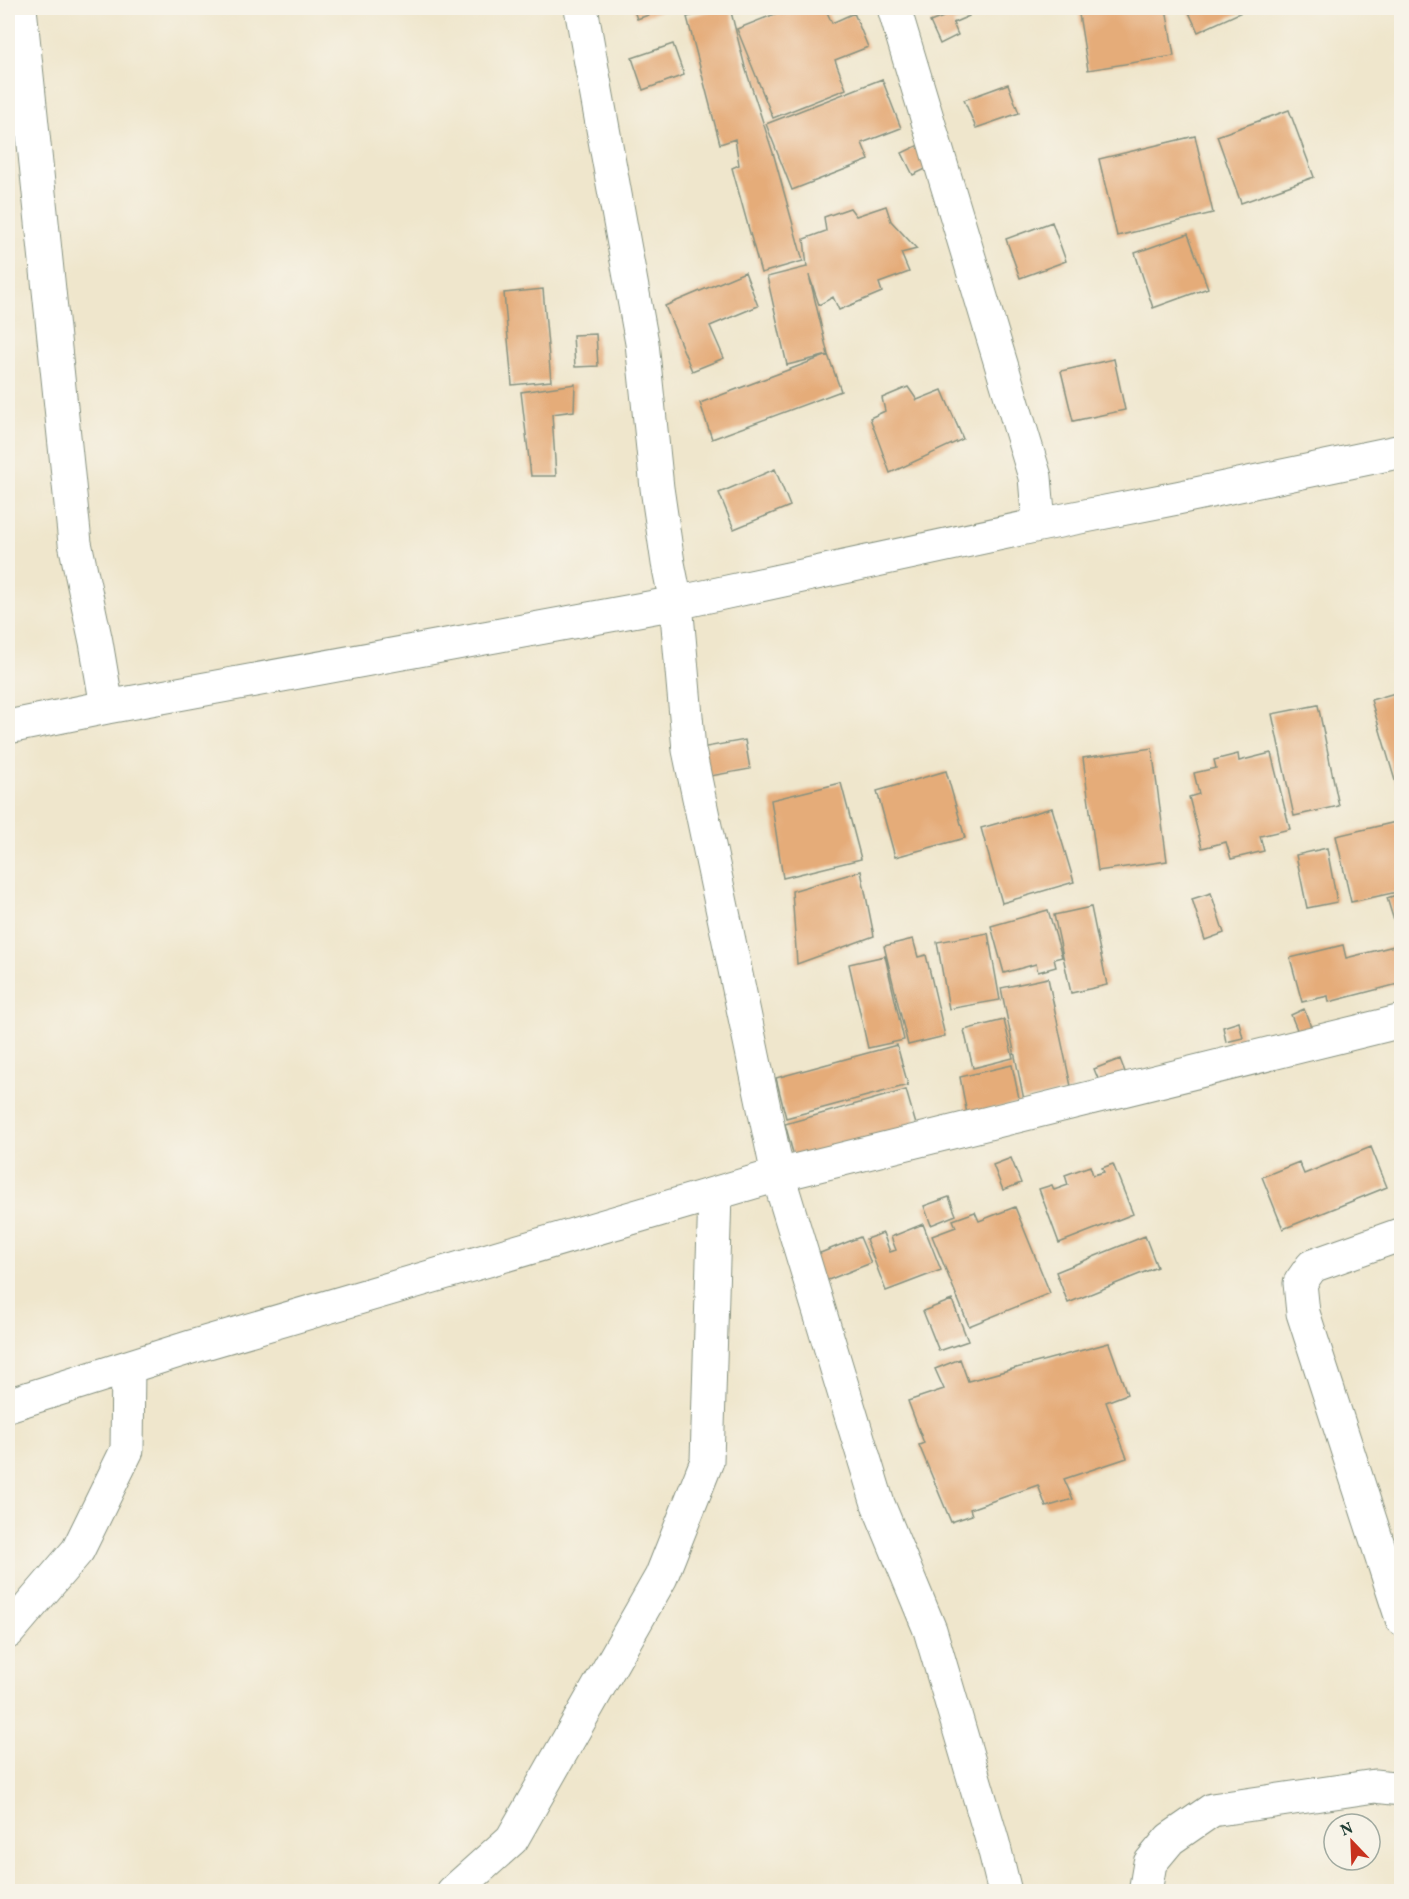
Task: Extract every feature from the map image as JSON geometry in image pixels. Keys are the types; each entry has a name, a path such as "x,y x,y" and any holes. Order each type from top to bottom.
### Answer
{"street":[{"path":"20,8 75,543 107,707"},
{"path":"581,8 642,343 657,488 676,603 692,769 778,1175 878,1504 930,1630 993,1843 1005,1892"},
{"path":"894,8 1035,477 1039,525"},
{"path":"8,727 676,603 1039,525 1401,451"},
{"path":"8,1405 128,1367 778,1175 1401,1021"},
{"path":"453,1892 512,1839 661,1577 707,1461 715,1194"},
{"path":"1401,1234 1312,1266 1300,1283 1303,1313 1401,1618"},
{"path":"8,1632 78,1550 128,1450 128,1367"},
{"path":"1145,1892 1150,1863 1170,1839 1212,1810 1375,1786 1401,1789"}],"building":[{"path":"633,8 668,8 637,19"},
{"path":"730,8 745,67 774,156 803,261 761,273 732,168 739,165 735,139 720,144 687,17"},
{"path":"790,8 825,8 832,23 854,13 868,47 835,60 846,89 773,118 737,29"},
{"path":"939,8 966,8 969,16 953,23 958,35 940,44 930,22 943,17"},
{"path":"977,8 1004,8 979,14"},
{"path":"1078,8 1166,8 1174,56 1088,70"},
{"path":"1187,8 1245,8 1246,10 1198,32"},
{"path":"673,44 684,75 643,90 632,58"},
{"path":"882,79 901,128 862,143 869,160 792,190 766,124"},
{"path":"1008,84 1019,113 976,128 964,100"},
{"path":"1289,110 1314,177 1241,203 1217,136"},
{"path":"1195,136 1213,213 1117,236 1099,159"},
{"path":"921,144 932,166 913,175 902,153"},
{"path":"886,206 891,221 917,249 901,253 909,272 879,283 882,292 839,310 833,297 819,305 809,275 828,355 787,365 767,277 807,267 804,239 826,231 824,217 850,208 856,216"},
{"path":"1052,222 1066,261 1020,278 1006,239"},
{"path":"1188,234 1208,288 1153,308 1135,253"},
{"path":"745,272 758,306 710,326 724,358 692,371 665,306"},
{"path":"543,289 551,381 512,385 504,293"},
{"path":"596,334 598,366 575,367 573,335"},
{"path":"828,355 841,391 712,439 700,403"},
{"path":"1114,359 1125,410 1073,421 1061,371"},
{"path":"575,384 574,411 552,414 556,476 531,476 521,392"},
{"path":"908,387 917,400 942,390 963,439 890,473 870,418 885,411 882,398"},
{"path":"775,469 790,506 734,529 719,493"},
{"path":"1402,691 1402,794 1399,794 1371,700"},
{"path":"1318,705 1339,806 1294,816 1272,714"},
{"path":"745,740 750,769 694,779 689,750"},
{"path":"1152,748 1167,861 1098,871 1083,758"},
{"path":"1271,753 1290,829 1260,836 1264,851 1231,859 1226,842 1202,848 1189,797 1199,794 1194,773 1216,768 1214,760 1238,754 1239,761"},
{"path":"946,771 965,838 895,857 877,791"},
{"path":"841,783 861,859 783,878 771,800"},
{"path":"1052,808 1074,882 1002,903 981,828"},
{"path":"1396,822 1402,847 1402,891 1351,902 1336,836"},
{"path":"1327,848 1337,902 1307,908 1296,855"},
{"path":"861,871 874,936 797,964 792,891"},
{"path":"1211,893 1224,933 1205,940 1192,899"},
{"path":"1402,893 1402,922 1395,924 1387,898"},
{"path":"1091,907 1107,985 1071,993 1054,915"},
{"path":"1048,910 1062,957 1054,959 1056,967 1038,972 1036,964 1004,973 991,926"},
{"path":"988,933 1000,1000 949,1009 937,942"},
{"path":"913,939 918,957 926,955 945,1036 908,1045 884,946"},
{"path":"1402,944 1402,983 1329,1002 1328,996 1302,1002 1290,958 1343,945 1346,958"},
{"path":"885,956 904,1040 868,1048 849,964"},
{"path":"1048,978 1072,1091 1024,1100 1001,988"},
{"path":"1304,1009 1311,1027 1298,1032 1291,1015"},
{"path":"1004,1020 1013,1058 973,1068 964,1030"},
{"path":"1239,1022 1243,1038 1226,1042 1223,1027"},
{"path":"897,1045 908,1085 786,1118 776,1078"},
{"path":"1120,1059 1127,1077 1101,1086 1094,1069"},
{"path":"1012,1065 1020,1103 967,1114 960,1077"},
{"path":"906,1090 917,1128 795,1160 785,1124"},
{"path":"1371,1147 1387,1187 1283,1229 1262,1177 1299,1162 1304,1174"},
{"path":"1011,1158 1021,1183 1003,1190 993,1165"},
{"path":"1113,1164 1133,1214 1059,1243 1039,1189 1052,1185 1054,1190 1068,1185 1065,1175 1090,1166 1093,1175 1104,1172 1102,1168"},
{"path":"949,1197 956,1215 931,1225 924,1206"},
{"path":"1015,1207 1050,1293 969,1326 932,1236 956,1227 953,1220 975,1212 979,1221"},
{"path":"923,1224 941,1270 886,1291 866,1239 883,1233 890,1252 896,1250 891,1237"},
{"path":"1145,1236 1157,1267 1068,1303 1056,1272"},
{"path":"860,1237 871,1263 818,1284 808,1258"},
{"path":"952,1300 968,1341 939,1351 923,1311"},
{"path":"1109,1343 1127,1394 1106,1402 1127,1458 1064,1479 1073,1499 1046,1507 1038,1485 970,1509 972,1515 951,1522 919,1445 924,1443 908,1401 944,1389 935,1369 960,1359 968,1381"}]}
